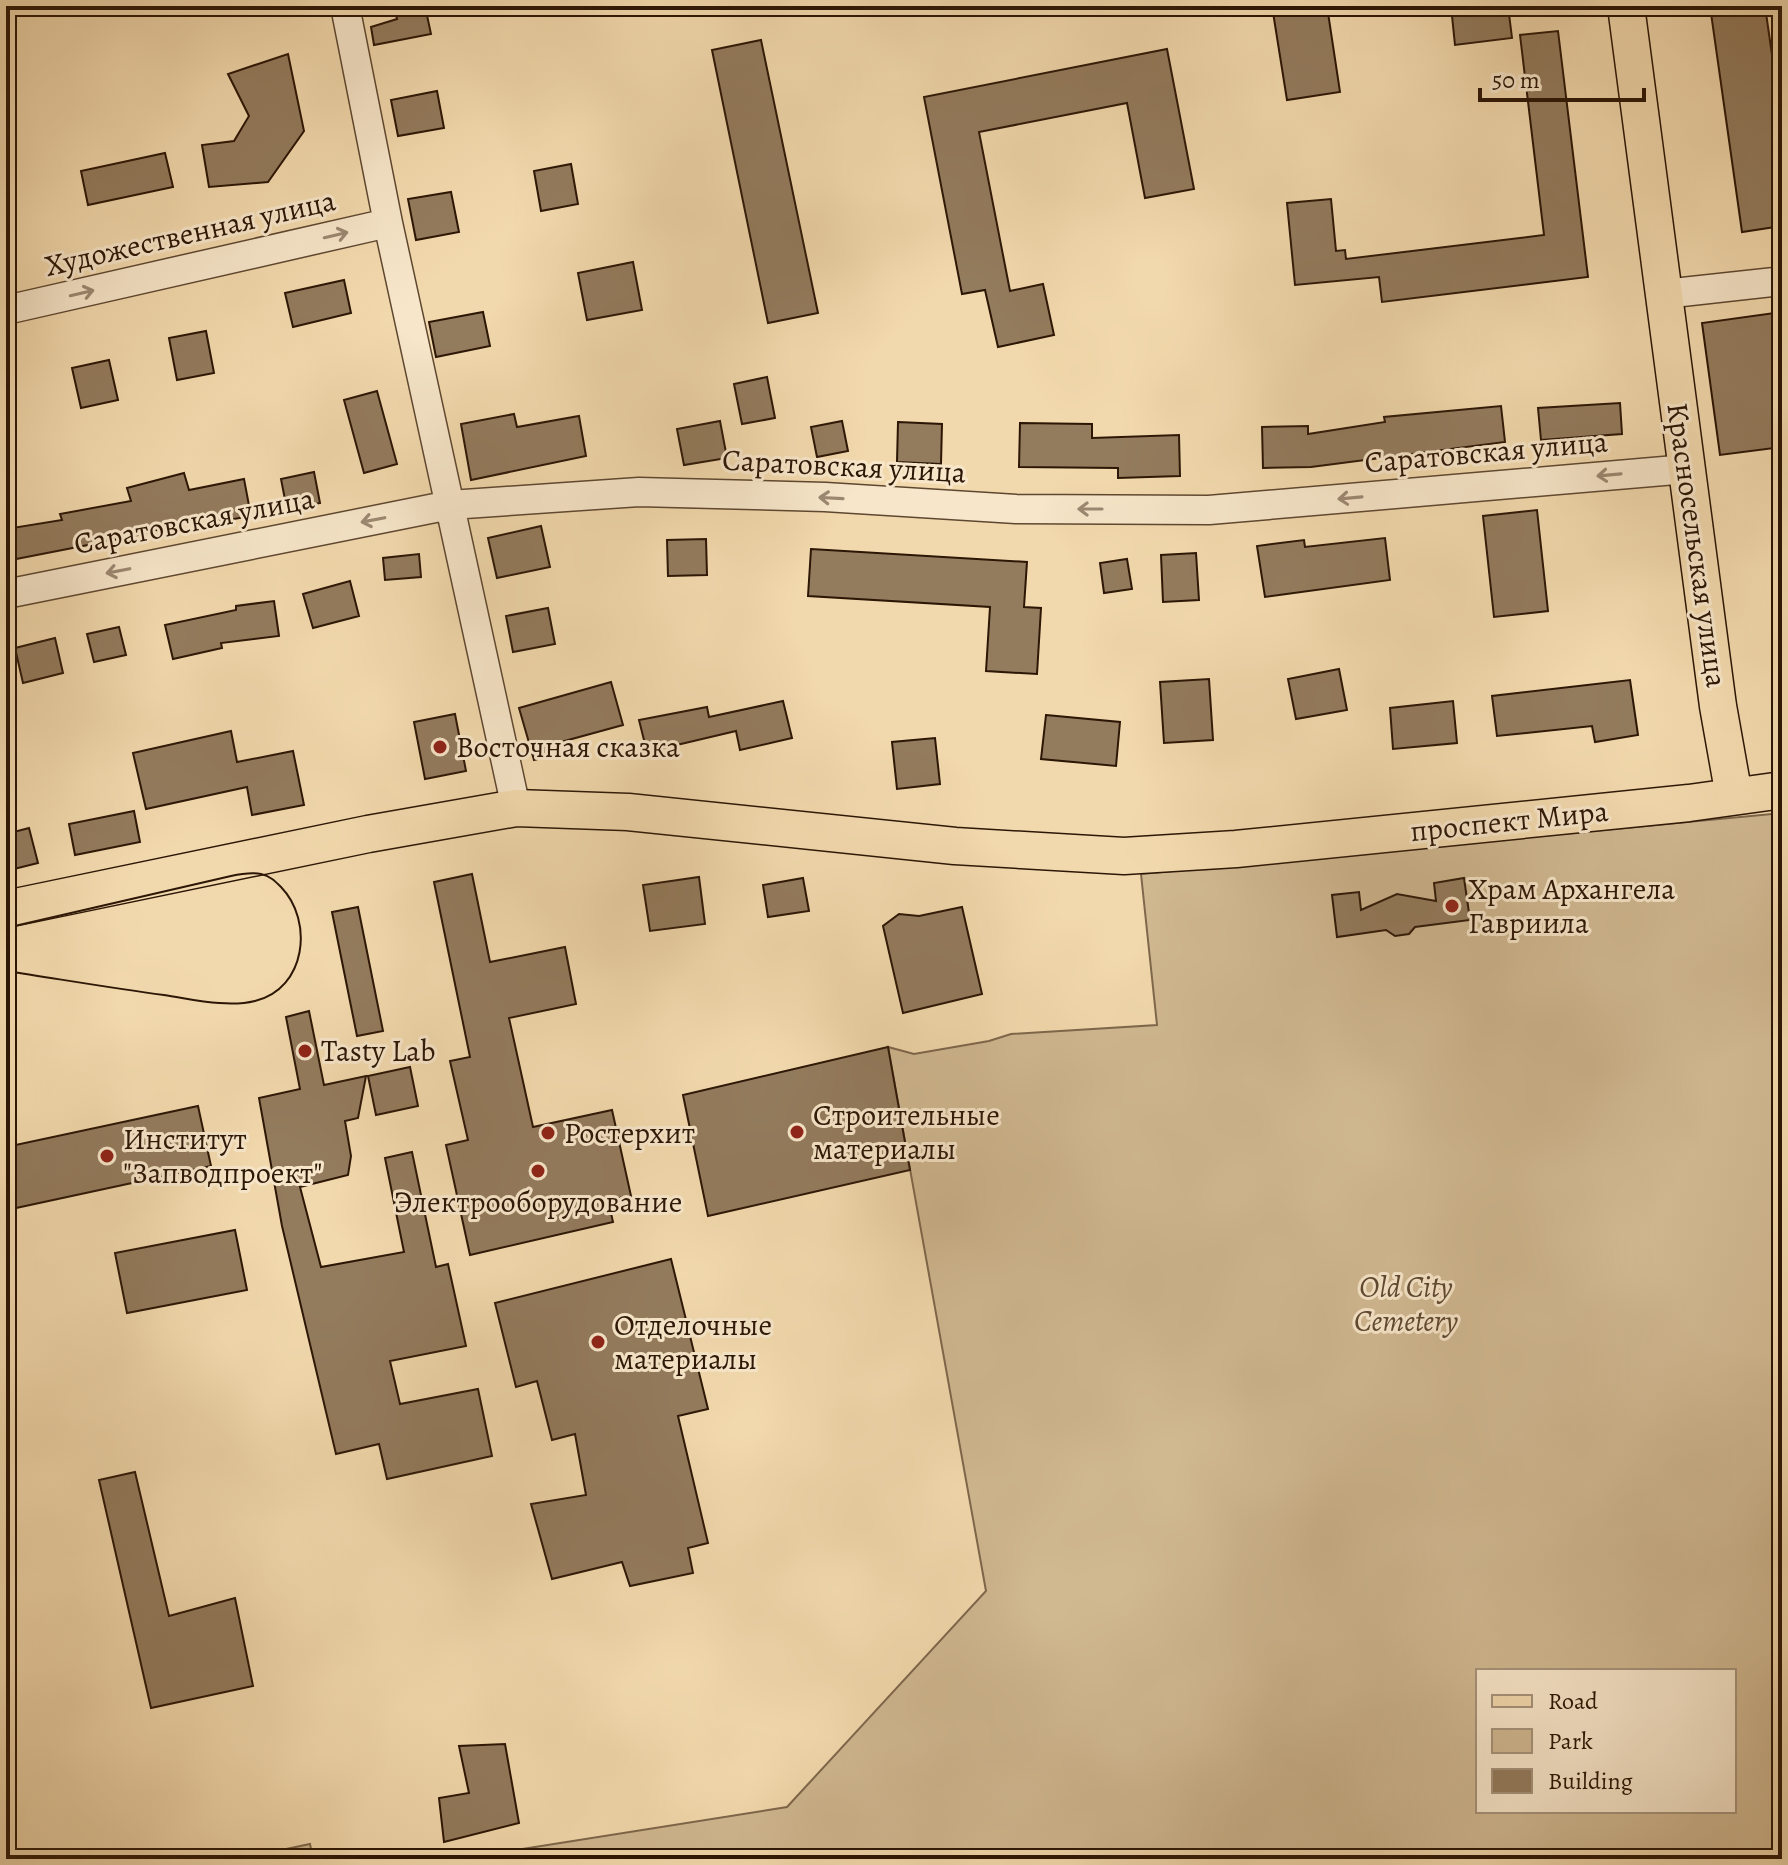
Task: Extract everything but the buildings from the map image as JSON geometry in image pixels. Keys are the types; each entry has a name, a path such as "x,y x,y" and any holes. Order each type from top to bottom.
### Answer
{"main road":[{"name":"Красносельская улица","path":"1626,6 1718,706 1734,796"},
{"name":"проспект Мира","path":"6,909 368,834 516,808 628,812 1041,853 1124,856 1236,849 1782,790"}],"street":[{"path":"345,6 388,223 516,808"},
{"name":"Художественная улица","path":"6,310 388,223"},
{"path":"1664,294 1782,281"},
{"name":"Саратовская улица","path":"6,594 450,505 639,492 825,497 1016,509 1209,510 1687,469"}],"green space":[{"name":"Old City Cemetery","path":"1782,813 1782,1859 459,1859 787,1807 986,1591 888,1047 914,1054 989,1041 1011,1034 1157,1025 1141,874"},
{"path":"310,1844 313,1859 238,1859"}],"tram line":[{"path":"6,928 253,873 267,876 281,887 298,917 301,935 300,952 285,983 272,994 244,1003 210,1002 6,971"}],"place":[{"name":"Восточная сказка","path":"440,747"},
{"name":"Храм Архангела Гавриила","path":"1452,906"},
{"name":"Tasty Lab","path":"305,1051"},
{"name":"Строительные материалы","path":"797,1132"},
{"name":"Ростерхит","path":"548,1133"},
{"name":"Институт \"Запводпроект\"","path":"107,1156"},
{"name":"Электрооборудование","path":"538,1171"},
{"name":"Отделочные материалы","path":"598,1342"}]}
